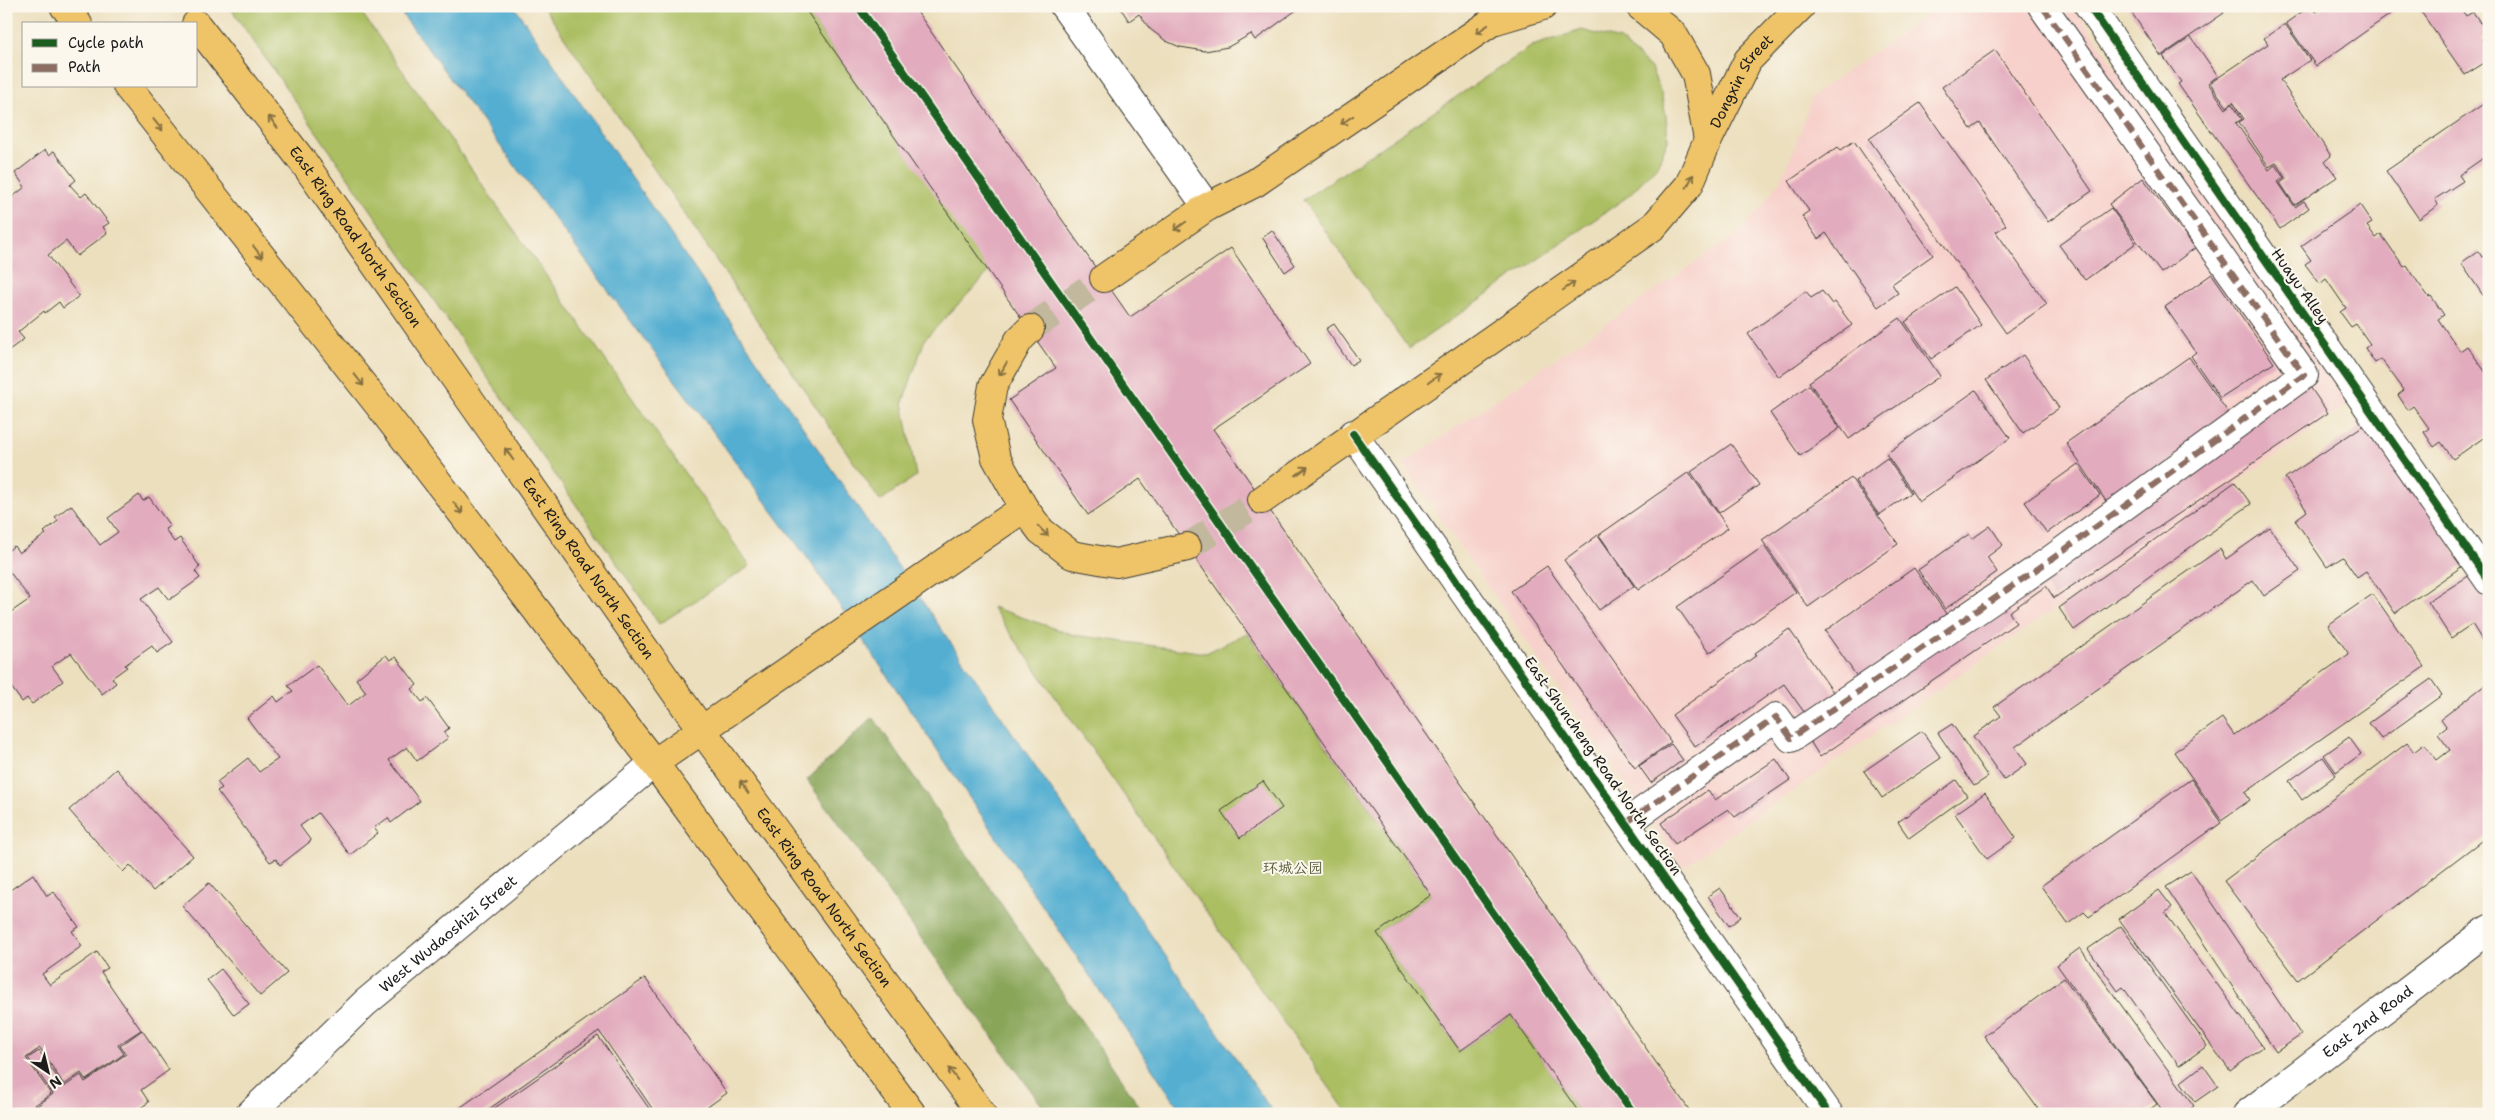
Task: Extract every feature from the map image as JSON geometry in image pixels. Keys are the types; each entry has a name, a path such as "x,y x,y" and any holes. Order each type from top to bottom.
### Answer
{"main road":[{"path":"64,6 76,22"},
{"name":"East Ring Road North Section","path":"182,6 194,22"},
{"path":"1104,278 1207,207 1255,183 1493,21 1543,6"},
{"path":"1640,6 1673,34 1696,74 1708,140"},
{"name":"Dongxin Street","path":"1262,500 1353,434 1654,226 1689,185 1708,140 1748,60 1801,6"},
{"name":"East Ring Road North Section","path":"198,27 304,162 701,729 982,1114"},
{"path":"129,88 381,408 654,763 912,1114"},
{"path":"1030,329 1019,340 993,386 987,420 996,458 1024,508 1042,531 1072,555 1116,563 1188,547"},
{"path":"654,763 793,665 937,570 1024,508"}],"street":[{"path":"1064,6 1207,207"},
{"path":"1626,823 1776,718 1791,738 2049,561 2304,375 2042,6"},
{"name":"Huayu Alley","path":"2089,6 2489,581"},
{"name":"East Shuncheng Road North Section","path":"1353,434 1829,1114"},
{"name":"West Wudaoshizi Street","path":"250,1114 365,1003 654,763"},
{"name":"East 2nd Road","path":"2247,1114 2489,929"}],"shaded area":[{"path":"1940,6 2073,6 2348,405 1683,867 1403,464 1737,234 1759,210 1780,181 1794,149 1812,96"}],"green space":[{"path":"229,6 357,6 750,566 659,624"},
{"path":"543,6 803,6 990,271 925,339 903,402 916,476 880,501"},
{"path":"1582,30 1620,40 1651,68 1661,93 1666,116 1668,140 1657,166 1627,197 1409,349 1303,200 1532,46"},
{"name":"环城公园","path":"992,607 1074,635 1206,653 1247,633 1431,895 1377,933 1460,1051 1511,1015 1580,1114 1348,1114"},
{"path":"873,717 1145,1114 1048,1114 807,780"}],"water":[{"path":"396,6 514,6 1274,1114 1183,1114 811,563"}],"building":[{"path":"803,6 913,6 1130,317 1231,248 1310,364 1213,429 1692,1114 1580,1114 1511,1015 1460,1051 1377,933 1431,895 1140,479 1088,515 1009,400 1056,368"},
{"path":"1119,6 1302,6 1255,40 1251,34 1228,47 1205,51 1180,47 1166,41 1150,29 1139,14 1129,21"},
{"path":"2127,6 2219,6 2224,13 2161,56"},
{"path":"2310,6 2316,12 2324,6 2402,6 2316,66 2286,23"},
{"path":"2417,6 2459,6 2466,16 2473,12 2489,35 2482,39 2489,49 2489,60 2465,75"},
{"path":"2285,24 2310,60 2280,80 2331,156 2325,161 2337,177 2295,205 2280,183 2286,179 2276,163 2269,167 2239,122 2244,119 2233,102 2227,107 2210,83 2268,44 2264,38"},
{"path":"2191,37 2218,76 2208,83 2226,109 2232,104 2242,119 2236,123 2269,170 2275,165 2284,178 2278,182 2295,207 2304,201 2309,208 2280,229 2178,84 2181,82 2163,56"},
{"path":"1995,50 2092,191 2048,222 1980,123 1971,129 1942,87"},
{"path":"2489,100 2489,154 2459,175 2463,181 2435,199 2438,205 2419,219 2386,171"},
{"path":"1920,103 2006,225 1996,232 2047,304 2006,333 1869,139"},
{"path":"1854,141 1933,255 1892,284 1898,293 1878,307 1826,233 1818,239 1802,216 1809,211 1789,181 1838,147 1841,150"},
{"path":"45,150 49,155 54,151 76,180 70,185 81,197 86,193 109,223 103,227 107,233 77,256 66,241 48,255 79,296 63,308 59,302 45,313 44,311 18,332 24,339 9,350 6,347 6,202 25,187 15,173"},
{"path":"2143,178 2195,248 2161,273 2109,204"},
{"path":"2360,205 2372,223 2367,226 2376,238 2381,234 2404,267 2407,265 2429,297 2431,296 2444,315 2438,319 2460,351 2467,346 2489,377 2489,434 2453,459 2441,442 2434,447 2424,432 2429,428 2413,406 2408,410 2398,395 2404,390 2381,359 2375,363 2365,348 2370,344 2356,324 2351,327 2340,312 2346,308 2326,279 2320,284 2305,264 2311,260 2301,246"},
{"path":"2111,208 2136,243 2085,280 2059,245"},
{"path":"1272,230 1295,265 1285,272 1262,237"},
{"path":"2478,251 2482,257 2489,253 2489,304 2461,263"},
{"path":"2212,274 2274,363 2220,398 2191,356 2196,352 2165,307"},
{"path":"1955,287 1981,325 1931,359 1905,322"},
{"path":"1806,291 1811,298 1822,291 1832,304 1835,302 1852,325 1779,377 1748,334"},
{"path":"1900,318 1940,376 1849,439 1809,382"},
{"path":"1334,324 1359,360 1351,365 1326,329"},
{"path":"2023,355 2059,408 2023,433 1986,380"},
{"path":"2189,357 2232,418 2108,504 2066,443"},
{"path":"2306,381 2328,413 2054,598 2046,586 2009,612 2016,623 1820,757 1808,738"},
{"path":"1809,385 1840,428 1800,456 1770,413"},
{"path":"1976,390 2010,438 1919,502 1886,454"},
{"path":"2367,423 2464,565 2395,613 2366,571 2357,577 2343,557 2327,567 2295,520 2307,511 2285,478"},
{"path":"1731,444 1759,485 1719,513 1691,472"},
{"path":"1887,458 1911,493 1879,515 1855,481"},
{"path":"2078,464 2100,495 2047,533 2025,502"},
{"path":"1689,472 1728,528 1638,590 1599,535"},
{"path":"1851,478 1898,544 1808,607 1762,540"},
{"path":"2235,482 2251,504 2074,630 2059,608"},
{"path":"139,495 143,501 149,497 170,526 165,529 174,542 180,538 200,567 195,571 200,578 169,600 159,587 141,599 173,642 157,653 152,646 125,665 127,667 112,678 116,683 102,694 71,653 52,666 63,681 32,704 27,698 22,702 6,680 6,606 11,612 30,599 6,567 6,552 14,546 19,553 46,534 44,532 58,521 55,517 71,505 100,545 118,532 108,518"},
{"path":"1990,526 2003,545 1987,557 1997,572 1945,609 1918,570 1969,534 1972,539"},
{"path":"2270,528 2300,571 2264,596 2253,580 2015,747 2027,764 2004,780 1973,736 2001,716 1994,707 2220,549 2226,559"},
{"path":"1598,535 1634,586 1599,610 1564,560"},
{"path":"1764,546 1796,592 1709,653 1677,607"},
{"path":"1547,566 1671,742 1635,768 1511,591"},
{"path":"1914,568 1947,615 1858,678 1825,631"},
{"path":"2473,573 2489,597 2489,643 2485,645 2472,624 2451,638 2428,602"},
{"path":"2373,594 2424,667 2245,792 2250,800 2221,820 2174,752 2222,718 2234,735 2349,654 2328,625"},
{"path":"1789,629 1838,699 1809,719 1784,684 1695,747 1672,715 1757,655 1755,653"},
{"path":"386,655 390,660 396,657 417,685 412,689 422,702 427,698 449,728 444,732 448,738 417,761 407,747 389,760 420,801 391,823 388,818 374,828 378,833 350,855 318,813 300,826 311,841 280,865 276,859 270,862 217,791 222,788 217,782 248,758 259,772 278,759 247,718 274,696 278,702 293,691 288,686 317,665 348,706 366,692 356,679"},
{"path":"2431,679 2442,695 2381,739 2369,723"},
{"path":"2489,682 2489,835 2298,980 2224,881 2407,743 2414,752 2424,744 2437,760 2450,750 2438,734 2447,727 2441,719"},
{"path":"1952,724 1988,777 1974,786 1938,733"},
{"path":"1922,731 1941,758 1882,798 1864,771"},
{"path":"2349,737 2361,754 2336,772 2324,755"},
{"path":"1671,744 1683,760 1651,783 1639,766"},
{"path":"2323,757 2336,775 2302,800 2289,781"},
{"path":"1776,759 1790,780 1735,817 1728,809 1675,844 1661,823 1708,790 1715,800"},
{"path":"116,769 193,856 153,891 130,865 123,872 69,810"},
{"path":"2191,779 2221,823 2089,917 2084,912 2068,924 2041,886"},
{"path":"1956,780 1967,796 1909,838 1898,822"},
{"path":"1263,781 1282,808 1240,838 1221,811"},
{"path":"1985,793 2016,838 1987,859 1955,814"},
{"path":"2191,871 2301,1035 2276,1052 2166,887"},
{"path":"33,874 47,896 54,892 79,927 72,931 82,946 42,974 50,985 97,952 108,968 101,972 141,1030 118,1045 124,1054 86,1080 81,1073 64,1085 40,1048 26,1058 51,1094 35,1105 40,1112 38,1114 6,1114 6,893"},
{"path":"209,883 287,973 260,996 182,906"},
{"path":"1720,888 1741,917 1729,926 1708,896"},
{"path":"2159,890 2172,907 2165,913 2263,1047 2230,1071 2119,919"},
{"path":"2121,926 2207,1046 2179,1066 2123,987 2118,991 2088,949"},
{"path":"2080,948 2194,1106 2183,1114 2165,1114 2057,965"},
{"path":"221,969 249,1004 234,1015 207,980"},
{"path":"645,978 727,1093 698,1114 656,1114 599,1031 482,1114 451,1114"},
{"path":"2064,978 2157,1104 2144,1114 2042,1114 1984,1036"},
{"path":"142,1030 169,1070 141,1090 149,1102 132,1114 42,1114 37,1106 53,1094 28,1058 39,1051 64,1087 81,1075 85,1082 126,1054 120,1046"},
{"path":"598,1036 653,1114 486,1114"},
{"path":"2203,1065 2218,1086 2195,1102 2181,1082"}],"tunnel":[{"path":"1030,329 1104,278"},
{"path":"1187,547 1262,500"}],"marked path":[{"path":"1626,823 1776,717 1791,738 2049,561 2304,375 2042,6"}],"cycle path":[{"path":"858,6 1634,1114"},
{"path":"2089,6 2489,581"},
{"path":"1353,434 1829,1114"}]}
